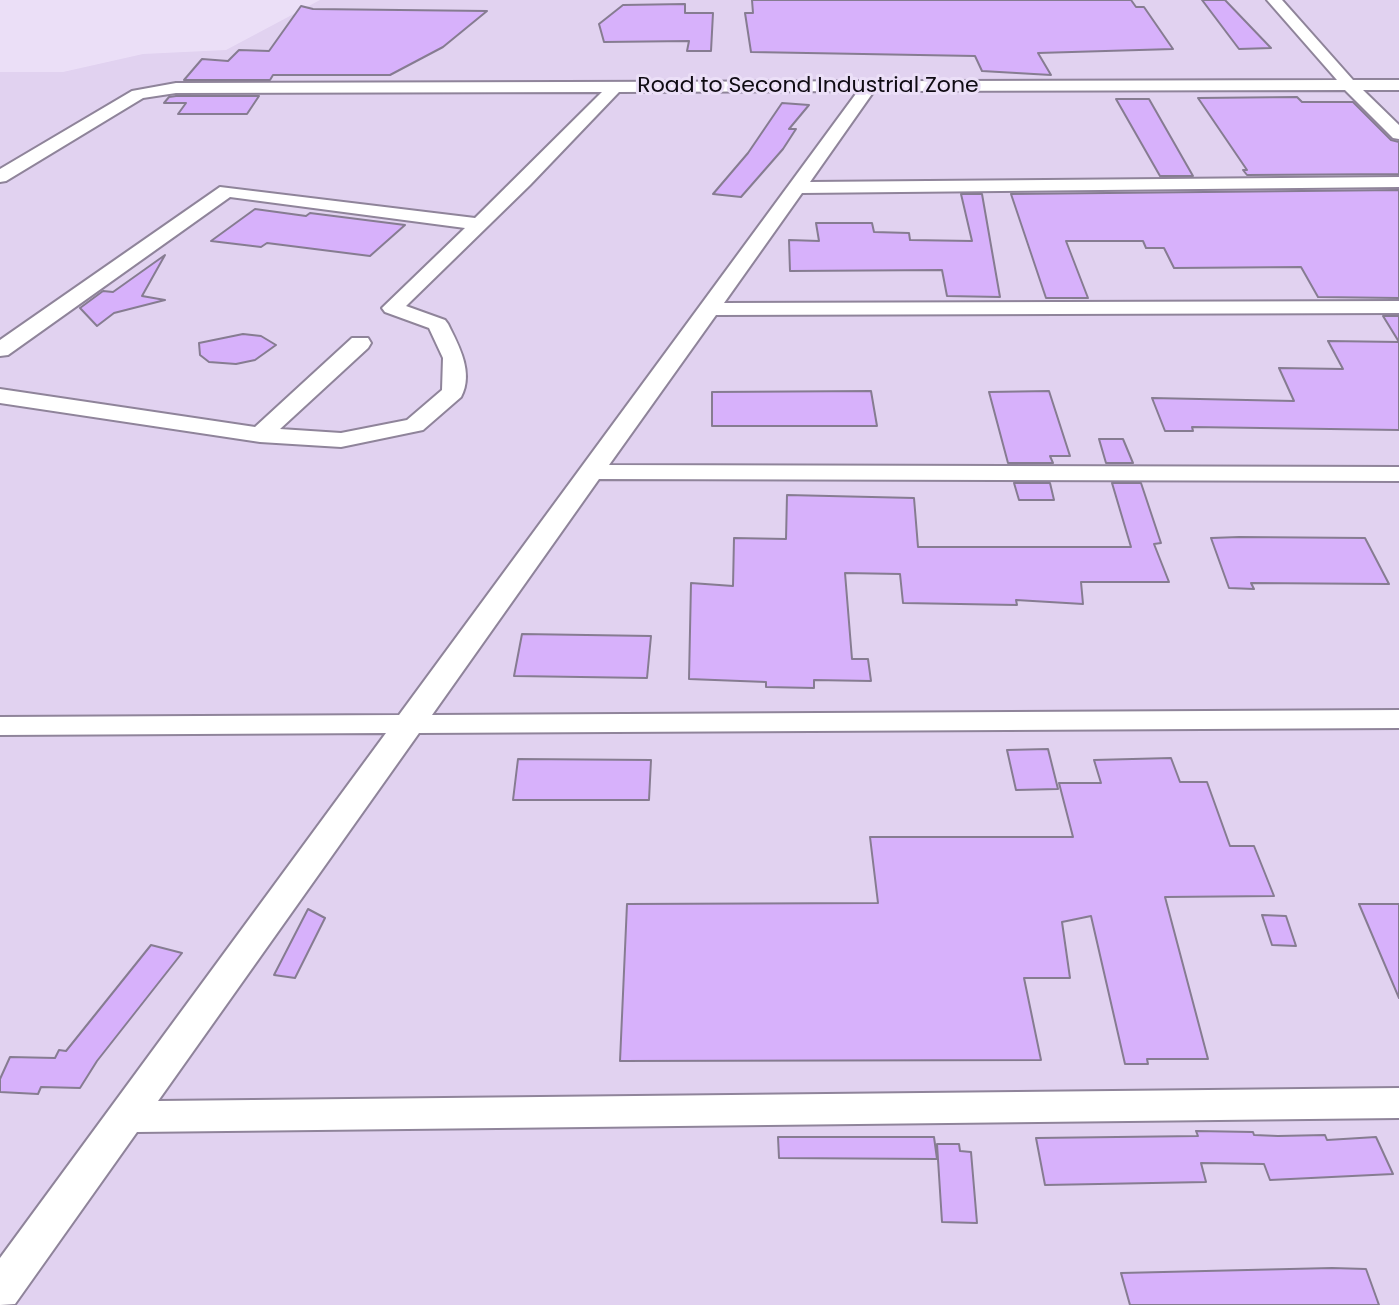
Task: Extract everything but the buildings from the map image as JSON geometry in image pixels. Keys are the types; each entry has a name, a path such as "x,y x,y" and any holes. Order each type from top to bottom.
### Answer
{"street":[{"path":"1274,0 1349,85 1399,134"},
{"name":"Road to Second Industrial Zone","path":"0,177 138,94 152,90 216,87 1399,85"},
{"path":"0,1291 870,86"},
{"path":"0,396 260,435 341,440 415,425 453,392 454,358 438,324 392,308 615,87"},
{"path":"799,188 1399,182"},
{"path":"0,350 226,191 480,224"},
{"path":"711,309 1399,307"},
{"path":"260,435 360,343"},
{"path":"593,472 1399,474"},
{"path":"0,726 1399,719"},
{"path":"126,1117 1399,1103"}],"shaded area":[{"path":"320,0 1399,0 1399,1305 0,1305 0,72 63,72 143,54 226,50"}]}
